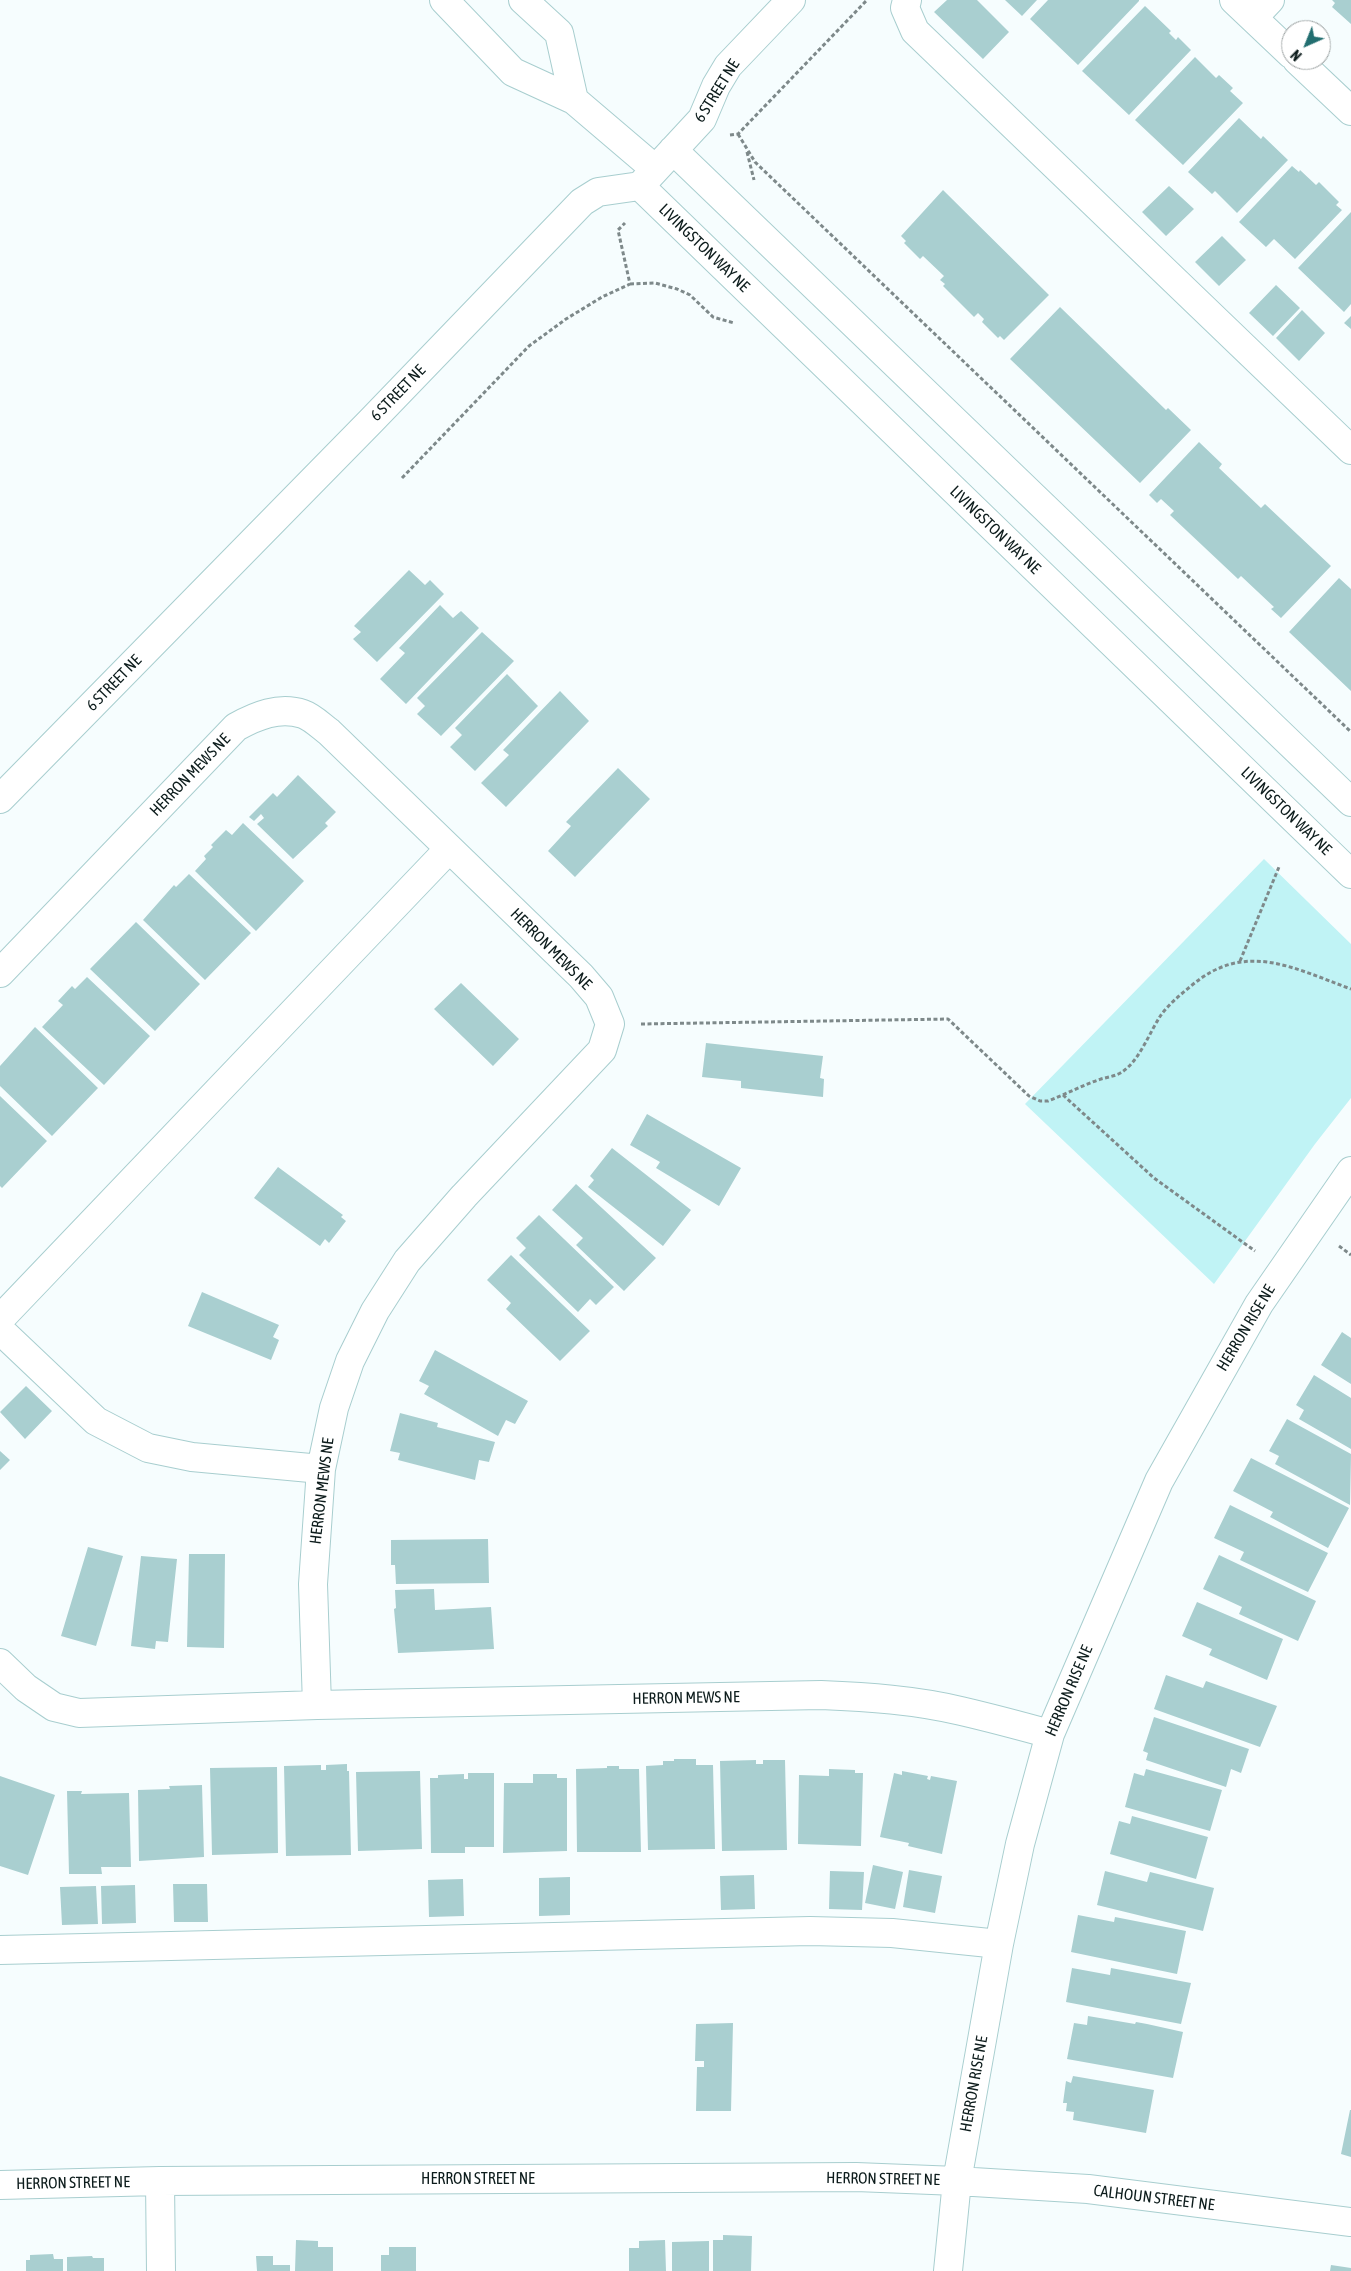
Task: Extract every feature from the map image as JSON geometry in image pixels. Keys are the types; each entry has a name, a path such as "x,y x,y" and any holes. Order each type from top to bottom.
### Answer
{"street":[{"path":"444,0 513,72 574,100 660,172 1351,802"},
{"path":"523,0 559,33 574,100"},
{"name":"6 STREET NE","path":"0,799 371,421 582,202 598,192 660,172 702,119 716,86 728,66 791,0"},
{"path":"907,0 906,8 914,31 1351,450"},
{"path":"1252,6 1281,42"},
{"path":"1308,70 1351,111"},
{"name":"LIVINGSTON WAY NE","path":"660,172 1351,874"},
{"name":"HERRON MEWS NE","path":"0,973 236,727 259,714 282,711 304,714 322,727 581,976 599,997 610,1024 602,1050 435,1227 402,1269 375,1310 350,1361 334,1408 321,1469 313,1584 317,1705"},
{"path":"0,1319 449,849"},
{"name":"HERRON RISE NE","path":"948,2271 957,2180 999,1944 1020,1844 1050,1734 1159,1480 1259,1304 1351,1171"},
{"path":"0,1330 96,1421 148,1448 192,1457 321,1469"},
{"name":"HERRON MEWS NE","path":"0,1662 26,1688 54,1707 79,1713 317,1705 821,1695 870,1697 960,1710 1050,1734"},
{"path":"0,1950 810,1931 892,1932 999,1944"},
{"name":"HERRON STREET NE","path":"0,2185 160,2182 856,2177 957,2180"},
{"name":"CALHOUN STREET NE","path":"957,2180 1088,2189 1351,2222"},
{"path":"160,2182 161,2271"}],"path":[{"path":"630,284 618,230 660,172 705,139 738,134 867,0"},
{"path":"738,134 755,162 1351,732"},
{"path":"402,478 529,346 602,297 630,284 656,283 677,288 690,296 713,318"},
{"path":"1240,962 1279,867"},
{"path":"610,1024 948,1019 1029,1096 1040,1101 1048,1101 1121,1073 1129,1066 1162,1013 1178,997 1214,970 1229,964 1272,962 1296,967 1351,989"},
{"path":"1063,1095 1154,1178 1282,1271"}],"shaded area":[{"path":"1264,859 1351,944 1351,1098 1315,1144 1214,1284 1025,1104"}],"building":[{"path":"947,0 977,0 1009,32 983,59 934,12"},
{"path":"1005,0 1037,0 1022,16"},
{"path":"1048,0 1139,1 1078,65 1030,19"},
{"path":"1332,0 1351,0 1351,24 1332,7 1335,3"},
{"path":"1145,6 1171,31 1169,33 1176,40 1178,37 1191,50 1129,115 1082,71"},
{"path":"1195,57 1216,78 1219,75 1233,88 1230,91 1243,103 1183,165 1135,120"},
{"path":"1239,118 1261,139 1263,136 1288,160 1237,213 1215,191 1212,194 1188,172"},
{"path":"1292,166 1299,172 1300,170 1316,185 1319,182 1339,202 1336,205 1342,210 1295,259 1274,239 1266,247 1239,222"},
{"path":"1169,186 1194,209 1166,236 1142,212"},
{"path":"943,190 1049,295 1004,340 1000,336 998,338 982,322 984,319 978,313 974,317 943,286 945,284 940,280 944,276 923,256 920,259 904,243 906,241 901,236"},
{"path":"1351,212 1351,304 1344,312 1298,268"},
{"path":"1222,236 1246,260 1219,286 1195,262"},
{"path":"1276,285 1300,308 1273,336 1249,313"},
{"path":"1060,307 1166,410 1168,408 1191,430 1140,483 1010,359"},
{"path":"1302,310 1325,333 1299,361 1276,338"},
{"path":"1351,316 1351,329 1344,323"},
{"path":"1199,442 1222,464 1219,468 1261,508 1265,504 1331,566 1281,618 1271,609 1274,607 1241,576 1238,579 1170,515 1174,511 1161,499 1157,503 1149,495"},
{"path":"409,570 425,585 430,580 444,594 377,662 353,639 361,632 354,626"},
{"path":"1339,578 1351,589 1351,691 1289,632"},
{"path":"440,605 453,618 461,611 479,628 406,704 380,679 405,653 399,648"},
{"path":"482,632 514,661 441,736 417,714 425,706 417,698"},
{"path":"507,674 538,706 475,771 450,747 462,735 455,728"},
{"path":"560,691 589,721 506,807 481,783 509,755 503,750"},
{"path":"618,768 650,799 575,877 548,851 571,826 566,822"},
{"path":"298,775 336,812 325,823 328,826 293,859 257,824 264,818 261,814 254,821 249,817 273,793 277,797"},
{"path":"243,823 304,881 256,931 195,871 206,859 204,856 213,847 211,845 226,830 232,835"},
{"path":"189,874 251,933 205,980 143,920 174,885 176,887"},
{"path":"136,922 200,984 155,1031 90,969"},
{"path":"87,977 150,1036 104,1085 42,1027 63,1005 58,1001 72,986 75,989"},
{"path":"461,983 519,1039 493,1066 434,1009"},
{"path":"35,1027 98,1088 52,1136 0,1086 0,1066"},
{"path":"706,1043 823,1056 820,1078 824,1079 823,1097 741,1088 741,1081 702,1077"},
{"path":"0,1096 47,1141 2,1188 0,1186"},
{"path":"647,1114 741,1168 719,1206 656,1168 660,1162 630,1145"},
{"path":"612,1148 691,1210 663,1246 588,1187 594,1180 590,1176"},
{"path":"278,1167 343,1215 341,1217 346,1221 329,1243 325,1239 320,1246 254,1198"},
{"path":"576,1184 656,1258 624,1291 576,1245 583,1238 552,1210"},
{"path":"539,1215 614,1287 596,1305 590,1299 578,1312 519,1255 526,1248 516,1238"},
{"path":"511,1255 590,1331 560,1361 506,1309 511,1303 487,1280"},
{"path":"202,1292 279,1325 273,1337 279,1340 271,1360 188,1326"},
{"path":"1342,1332 1351,1338 1351,1384 1321,1365"},
{"path":"435,1350 528,1401 515,1424 506,1420 498,1436 424,1394 429,1386 419,1381"},
{"path":"1314,1375 1351,1398 1351,1449 1299,1419 1304,1410 1296,1405"},
{"path":"26,1386 52,1411 25,1439 0,1412"},
{"path":"400,1413 438,1423 437,1427 495,1442 489,1462 479,1460 475,1480 398,1460 400,1453 390,1451"},
{"path":"1287,1419 1351,1454 1350,1505 1275,1464 1279,1456 1269,1451"},
{"path":"0,1451 10,1460 0,1470"},
{"path":"1251,1458 1349,1508 1328,1548 1270,1517 1273,1512 1233,1491"},
{"path":"1230,1505 1328,1553 1308,1592 1240,1560 1244,1552 1214,1538"},
{"path":"488,1539 489,1583 396,1584 395,1565 391,1565 391,1540"},
{"path":"88,1547 123,1556 96,1646 61,1636"},
{"path":"189,1554 225,1554 224,1648 187,1647"},
{"path":"1219,1555 1316,1601 1298,1641 1239,1614 1242,1607 1203,1589"},
{"path":"141,1556 177,1559 168,1642 156,1641 155,1649 131,1646"},
{"path":"434,1589 435,1610 491,1607 494,1649 398,1653 394,1609 396,1608 395,1590"},
{"path":"1197,1602 1283,1639 1267,1680 1209,1655 1212,1649 1182,1636"},
{"path":"1166,1675 1203,1688 1206,1681 1277,1706 1260,1747 1154,1709"},
{"path":"1154,1717 1249,1749 1241,1773 1231,1769 1226,1787 1146,1760 1148,1753 1143,1751"},
{"path":"674,1759 696,1759 696,1765 713,1765 715,1849 648,1850 646,1766 663,1765 663,1761 674,1761"},
{"path":"756,1760 756,1764 763,1764 763,1760 785,1760 787,1850 722,1851 720,1761"},
{"path":"347,1764 347,1771 349,1771 351,1855 286,1856 284,1766 321,1765 321,1770 326,1770 326,1765"},
{"path":"607,1766 619,1766 619,1769 639,1769 641,1852 577,1852 576,1769 607,1768"},
{"path":"277,1767 278,1853 212,1855 210,1768"},
{"path":"829,1769 855,1770 855,1773 863,1773 861,1846 798,1844 799,1775 829,1776"},
{"path":"1146,1769 1222,1790 1210,1831 1125,1807 1134,1773 1144,1776"},
{"path":"420,1771 422,1849 358,1851 356,1772"},
{"path":"902,1771 928,1776 927,1779 930,1780 931,1776 957,1781 942,1854 908,1846 909,1843 880,1837 894,1773 902,1775"},
{"path":"468,1773 494,1773 494,1847 465,1847 465,1853 431,1853 430,1778 438,1778 438,1775 464,1774 464,1779 468,1779"},
{"path":"533,1774 557,1774 557,1778 567,1778 567,1851 503,1853 504,1783 533,1783"},
{"path":"0,1776 55,1795 28,1875 0,1866"},
{"path":"202,1785 204,1857 139,1861 138,1790 170,1789 169,1786"},
{"path":"67,1791 82,1791 81,1794 129,1793 131,1867 101,1867 102,1874 69,1874"},
{"path":"1132,1816 1208,1837 1196,1879 1110,1854 1119,1821 1130,1824"},
{"path":"873,1865 903,1872 895,1909 865,1903"},
{"path":"909,1870 942,1876 935,1913 903,1907"},
{"path":"830,1871 864,1872 862,1910 829,1909"},
{"path":"1105,1871 1147,1882 1150,1872 1214,1888 1203,1931 1097,1905"},
{"path":"754,1875 755,1909 721,1910 720,1876"},
{"path":"570,1877 570,1915 539,1916 539,1878"},
{"path":"463,1879 464,1916 429,1917 428,1880"},
{"path":"173,1884 207,1884 208,1922 174,1922"},
{"path":"135,1885 136,1923 102,1924 101,1886"},
{"path":"96,1886 98,1924 62,1925 60,1887"},
{"path":"1078,1915 1114,1922 1115,1917 1186,1931 1177,1974 1071,1952"},
{"path":"1072,1968 1110,1975 1111,1968 1191,1983 1181,2024 1066,2002"},
{"path":"1088,2016 1135,2024 1136,2022 1183,2032 1173,2078 1067,2059 1074,2023 1087,2025"},
{"path":"733,2023 731,2111 696,2111 697,2067 704,2067 704,2061 695,2061 696,2024"},
{"path":"1073,2076 1154,2090 1146,2133 1073,2120 1074,2112 1066,2111 1067,2103 1063,2103 1066,2081 1071,2083"},
{"path":"1351,2110 1351,2157 1341,2154"},
{"path":"723,2235 752,2236 751,2271 713,2271 713,2240 723,2240"},
{"path":"296,2240 318,2241 318,2247 333,2247 333,2271 295,2271"},
{"path":"665,2240 666,2271 629,2271 629,2248 639,2248 639,2241"},
{"path":"709,2241 709,2271 672,2271 672,2242"},
{"path":"389,2247 416,2247 416,2271 381,2271 381,2255 389,2255"},
{"path":"53,2254 54,2259 63,2259 63,2271 26,2271 26,2260 30,2260 30,2255"},
{"path":"92,2256 93,2258 104,2258 104,2271 67,2271 67,2257"},
{"path":"256,2256 273,2256 273,2265 290,2265 290,2271 257,2271"},
{"path":"1331,2265 1351,2268 1351,2271 1330,2271"}]}
